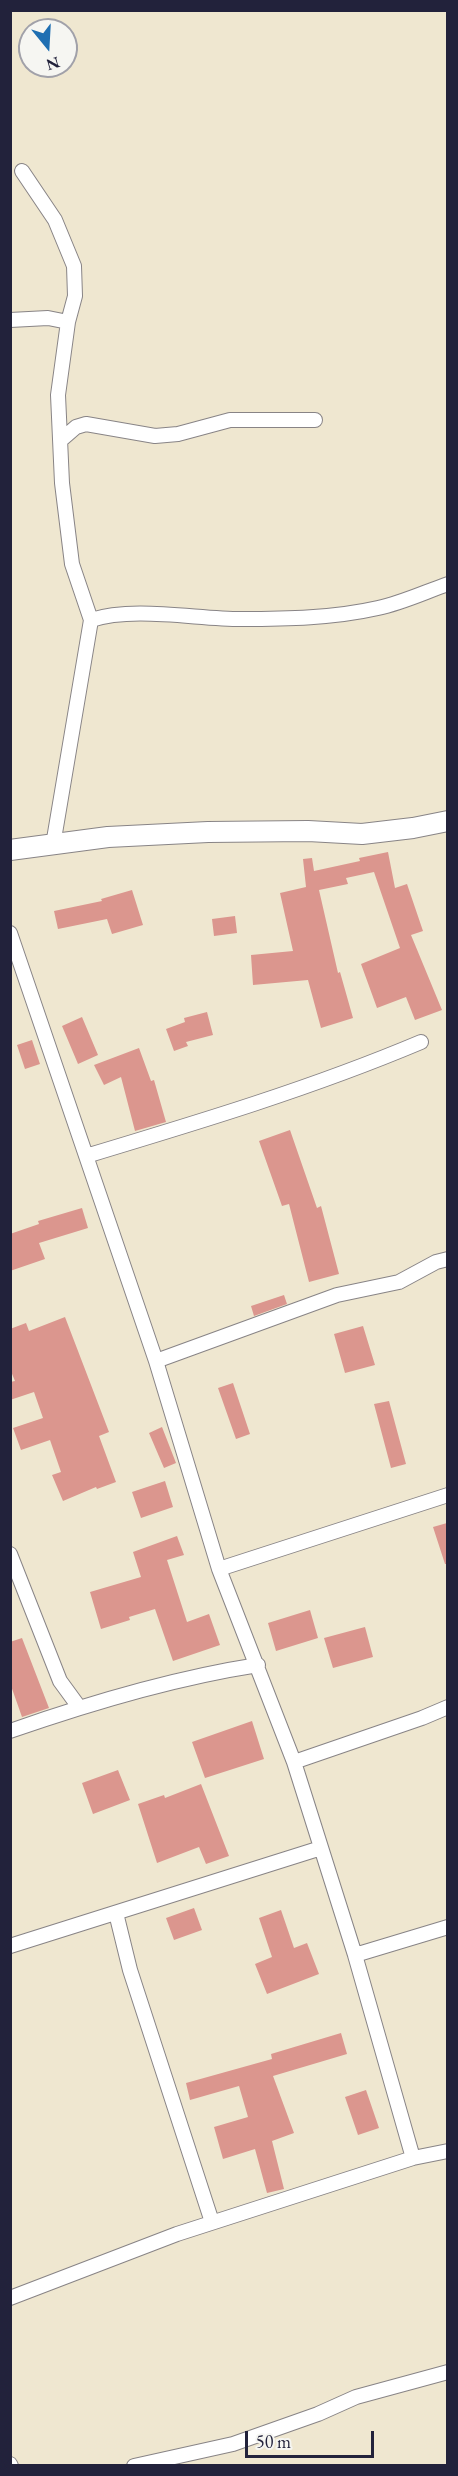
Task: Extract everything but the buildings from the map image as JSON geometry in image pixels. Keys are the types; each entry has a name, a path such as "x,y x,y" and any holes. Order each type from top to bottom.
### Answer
{"street":[{"path":"22,171 55,220 74,266 75,296 68,322 58,395 62,440 62,483 72,564 91,620 53,845"},
{"path":"10,320 48,318 68,322"},
{"path":"62,440 76,427 86,423 154,436 178,434 230,420 315,420"},
{"path":"91,620 114,614 296,619 381,608 447,584"},
{"path":"10,850 108,837 208,832 308,831 362,834 413,828 447,820"},
{"path":"10,933 156,1361 219,1569 294,1762 354,1955 413,2158"},
{"path":"86,1156 245,1108 360,1068 421,1042"},
{"path":"156,1361 320,1300 399,1282 436,1262 447,1259"},
{"path":"219,1569 447,1495"},
{"path":"10,1554 60,1681 79,1707"},
{"path":"10,1731 79,1707 224,1670 258,1665"},
{"path":"294,1762 412,1722 447,1707"},
{"path":"10,1947 321,1848"},
{"path":"116,1913 130,1970 212,2222"},
{"path":"354,1955 447,1927"},
{"path":"10,2298 212,2222 413,2158 447,2151"},
{"path":"134,2466 232,2444 318,2414 356,2397 447,2372"}]}
